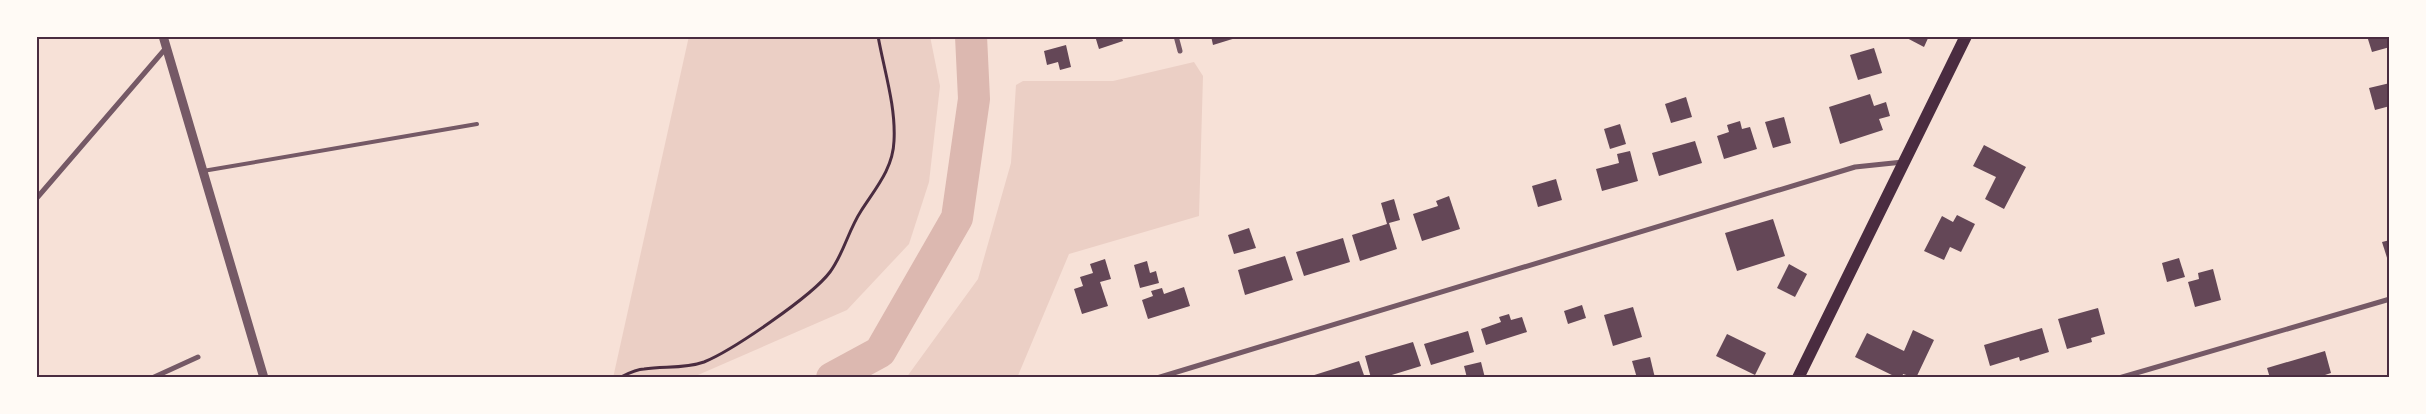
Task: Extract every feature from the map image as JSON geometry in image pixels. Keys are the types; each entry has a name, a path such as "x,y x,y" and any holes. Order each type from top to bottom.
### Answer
{"main road":[{"path":"1798,378 1966,36"}],"street":[{"path":"163,36 264,378"},
{"path":"1176,36 1180,51"},
{"path":"36,199 166,47"},
{"path":"1157,378 1855,167 1904,162"},
{"path":"2119,378 2390,298"},
{"path":"152,378 198,357"}],"lane":[{"path":"202,171 477,124"}],"path":[{"path":"619,378 643,368 684,367 705,361 748,337 796,302 829,273 844,250 855,220 885,177 894,143 894,115 878,36"}],"shaded area":[{"path":"689,36 930,36 940,86 929,182 909,244 847,310 691,378 613,378"},
{"path":"1194,62 1203,76 1199,216 1069,254 1017,378 906,378 978,279 1011,163 1016,85 1023,81 1113,81"}],"building":[{"path":"1095,36 1121,36 1123,41 1099,49"},
{"path":"1211,36 1239,36 1239,37 1213,45"},
{"path":"1903,36 1929,36 1924,47"},
{"path":"2367,36 2390,36 2390,47 2372,52"},
{"path":"1066,45 1071,67 1060,70 1058,62 1047,65 1044,51"},
{"path":"1874,48 1882,73 1858,80 1850,55"},
{"path":"2390,83 2390,106 2375,110 2369,88"},
{"path":"1870,94 1874,106 1886,102 1890,116 1879,119 1883,130 1840,144 1829,107"},
{"path":"1686,97 1692,117 1671,123 1665,104"},
{"path":"1784,117 1791,143 1773,148 1765,122"},
{"path":"1740,121 1742,129 1750,127 1757,149 1724,159 1717,136 1729,132 1727,125"},
{"path":"1620,124 1626,144 1610,149 1604,129"},
{"path":"1695,141 1702,163 1659,176 1652,153"},
{"path":"1984,145 2026,167 2004,209 1985,199 1996,177 1973,166"},
{"path":"1630,151 1638,181 1602,191 1596,169 1619,163 1617,154"},
{"path":"1556,179 1562,200 1538,207 1532,186"},
{"path":"1449,196 1460,229 1422,241 1413,214 1438,206 1436,201"},
{"path":"1394,199 1400,220 1389,223 1397,249 1360,261 1352,235 1387,224 1381,203"},
{"path":"1957,215 1975,224 1961,252 1950,247 1944,260 1924,251 1942,216 1953,222"},
{"path":"1773,219 1785,256 1737,271 1725,233"},
{"path":"1249,228 1256,248 1234,254 1228,235"},
{"path":"1343,238 1350,262 1304,276 1296,252"},
{"path":"2390,240 2390,264 2389,264 2382,242"},
{"path":"1285,256 1293,280 1245,295 1238,270"},
{"path":"2179,258 2185,277 2167,282 2162,263"},
{"path":"1105,259 1111,279 1100,282 1108,306 1082,314 1074,289 1083,286 1080,277 1093,273 1090,264"},
{"path":"1147,261 1150,273 1156,271 1159,283 1140,288 1134,265"},
{"path":"1789,264 1807,274 1795,297 1777,288"},
{"path":"2213,269 2221,300 2195,307 2188,282 2199,279 2198,273"},
{"path":"1184,287 1190,306 1148,319 1142,300 1153,296 1151,291 1162,288 1164,294"},
{"path":"1582,305 1586,318 1568,324 1564,311"},
{"path":"1633,307 1642,337 1613,346 1604,315"},
{"path":"2098,308 2105,334 2091,338 2092,342 2067,349 2058,319"},
{"path":"1509,314 1511,320 1522,317 1527,332 1486,345 1481,329 1501,322 1499,317"},
{"path":"2042,328 2049,352 2020,361 2019,357 1990,366 1984,345"},
{"path":"1913,330 1934,340 1916,378 1903,374 1902,378 1898,378 1855,357 1867,333 1904,351"},
{"path":"1468,331 1474,352 1431,365 1424,344"},
{"path":"1727,334 1766,353 1755,375 1716,356"},
{"path":"1413,342 1421,366 1382,378 1371,378 1365,356"},
{"path":"2325,351 2331,373 2316,378 2270,378 2267,368"},
{"path":"1650,357 1655,378 1637,378 1632,361"},
{"path":"1359,361 1365,378 1308,378 1308,377"},
{"path":"1481,362 1485,378 1467,378 1464,366"}],"waterway":[{"path":"832,378 880,352 957,218 974,99 971,36"}]}
